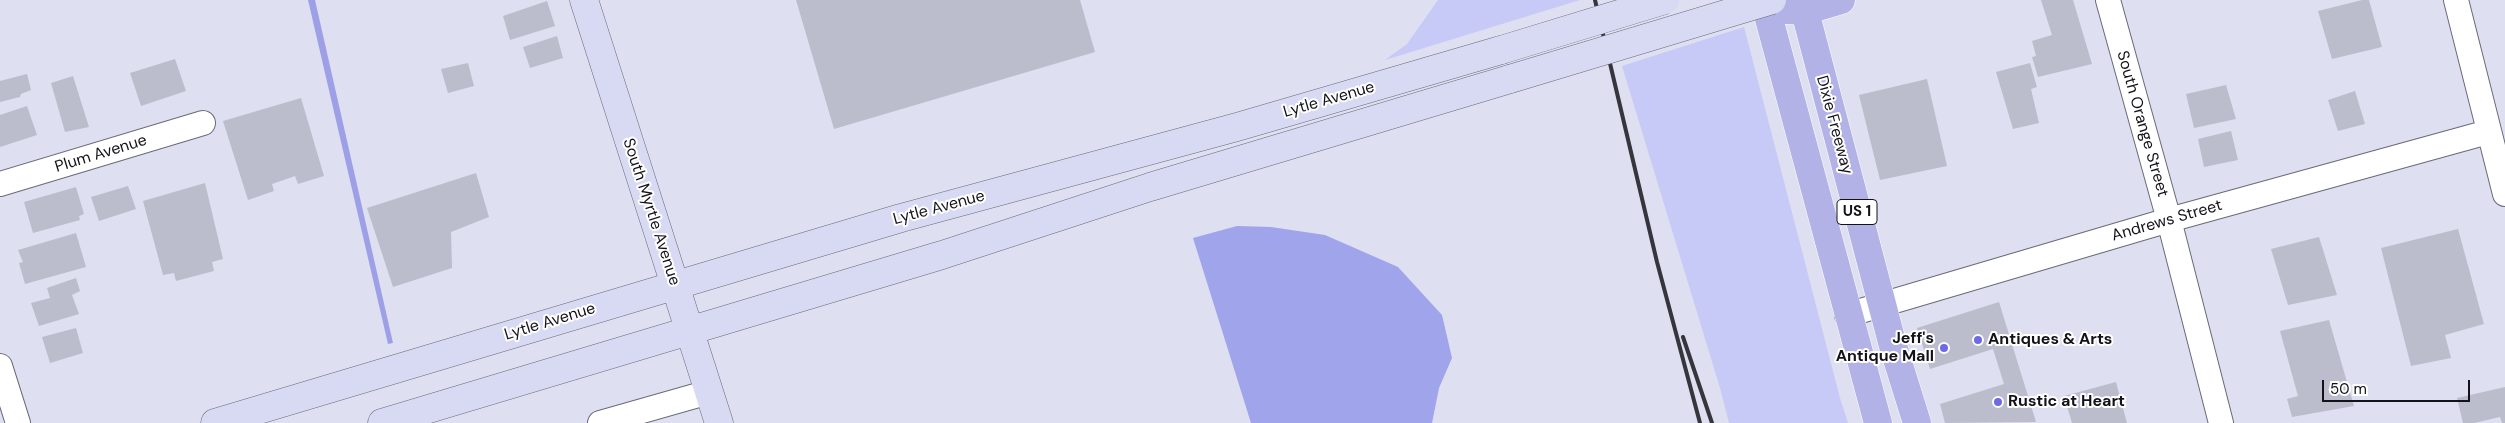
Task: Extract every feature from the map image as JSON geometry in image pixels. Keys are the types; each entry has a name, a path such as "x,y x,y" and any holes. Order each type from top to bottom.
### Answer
{"main road":[{"name":"South Myrtle Avenue","path":"584,0 719,423"},
{"name":"Lytle Avenue","path":"215,423 901,218 1210,135 1665,0"},
{"name":"Lytle Avenue","path":"382,423 942,255 1150,187 1766,0"},
{"path":"1766,0 1785,10 1841,0"},
{"name":"US 1","path":"1766,0 1847,315 1878,423"},
{"name":"Dixie Freeway","path":"1803,6 1882,305 1917,423"}],"street":[{"name":"South Orange Street","path":"2108,0 2169,220 2221,423"},
{"path":"2456,0 2505,194"},
{"name":"Plum Avenue","path":"0,184 203,123"},
{"name":"Andrews Street","path":"1847,315 2169,220 2488,132"},
{"path":"0,366 18,423"},
{"path":"600,423 709,392"}],"shaded area":[{"path":"308,0 315,0 393,343 388,344"},
{"path":"1438,0 1580,0 1385,60 1407,44"},
{"path":"1744,27 1848,423 1729,423 1622,66"},
{"path":"1237,226 1271,227 1325,235 1398,267 1442,315 1452,358 1439,388 1432,423 1251,423 1193,238"}],"building":[{"path":"796,0 1080,0 1095,52 834,129"},
{"path":"2041,0 2073,0 2092,64 2038,77 2032,57 2036,56 2032,41 2052,35"},
{"path":"2369,0 2382,47 2332,59 2318,11"},
{"path":"547,1 555,26 510,40 503,16"},
{"path":"557,36 563,58 530,68 523,47"},
{"path":"175,59 186,91 141,106 130,73"},
{"path":"468,63 474,86 448,93 441,69"},
{"path":"2030,63 2037,87 2031,89 2039,123 2013,129 1996,72"},
{"path":"27,74 31,90 21,94 20,97 0,102 0,81"},
{"path":"73,76 89,127 65,132 51,83"},
{"path":"1927,79 1947,166 1880,180 1859,95"},
{"path":"2226,85 2236,119 2194,128 2186,94"},
{"path":"2355,91 2365,124 2338,131 2328,100"},
{"path":"301,98 324,176 298,184 295,176 272,184 274,191 248,200 223,121"},
{"path":"27,106 37,135 0,147 0,115"},
{"path":"2231,131 2238,160 2204,167 2198,139"},
{"path":"476,173 489,217 451,232 452,268 393,287 367,208"},
{"path":"205,183 223,259 212,262 214,271 176,281 174,273 163,275 143,201"},
{"path":"128,186 136,209 99,221 91,197"},
{"path":"76,187 84,214 79,216 80,220 33,233 24,202"},
{"path":"2458,229 2484,324 2445,335 2451,358 2411,366 2381,248"},
{"path":"76,233 86,267 25,284 19,263 23,262 18,250"},
{"path":"2319,237 2337,295 2288,305 2271,249"},
{"path":"76,278 80,291 72,295 79,314 39,326 31,303 50,298 47,288"},
{"path":"1999,302 2036,422 1945,423 1940,404 2004,384 1993,349 1930,369 1917,328"},
{"path":"2329,320 2354,406 2292,417 2287,399 2298,396 2280,331"},
{"path":"76,328 83,353 50,363 42,337"},
{"path":"2116,382 2127,423 2072,423 2064,396"},
{"path":"2505,387 2505,423 2502,423 2500,417 2474,423 2463,423 2457,398"}],"railway":[{"path":"1595,0 1657,262 1700,423"},
{"path":"1683,337 1712,423"}],"place":[{"name":"Antiques & Arts","path":"1978,340"},
{"name":"Jeff's Antique Mall","path":"1944,348"},
{"name":"Rustic at Heart","path":"1998,402"}]}
